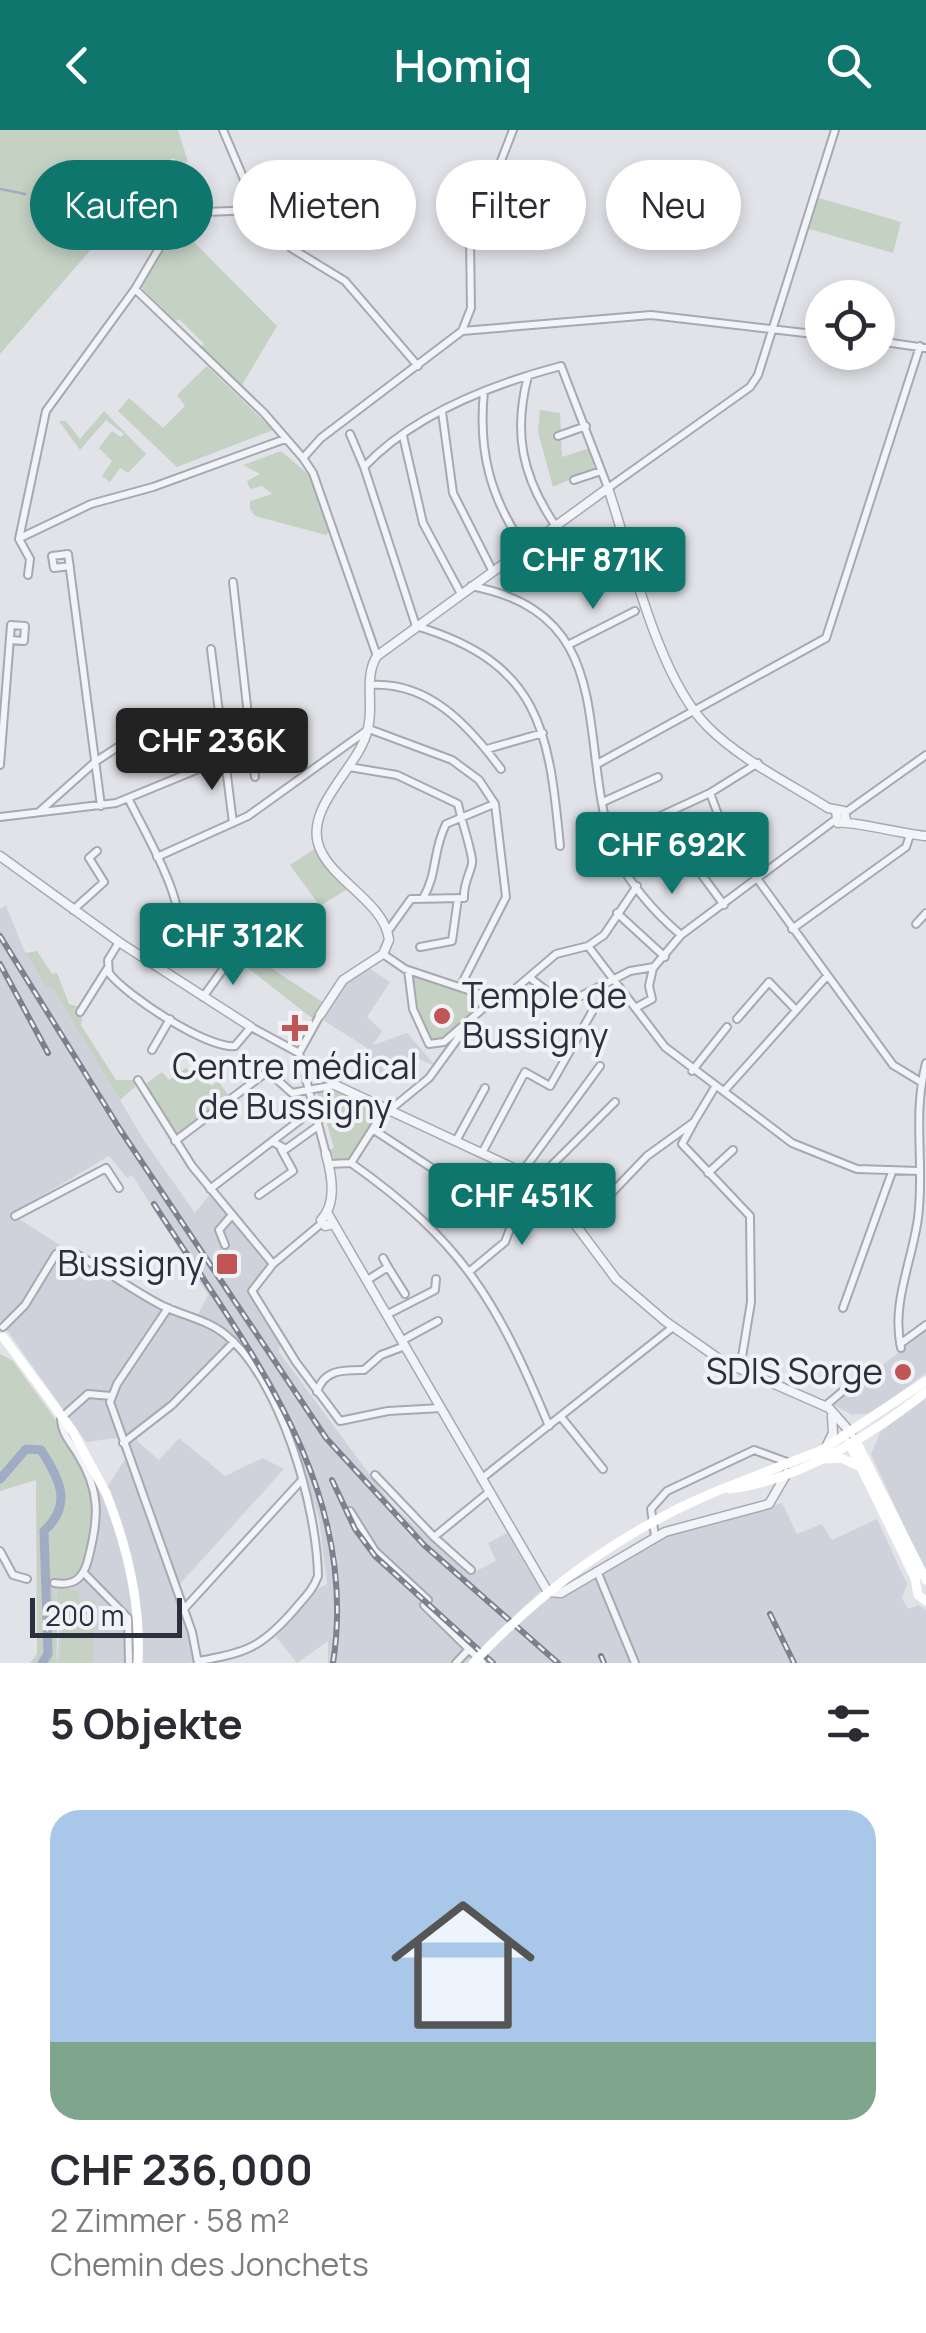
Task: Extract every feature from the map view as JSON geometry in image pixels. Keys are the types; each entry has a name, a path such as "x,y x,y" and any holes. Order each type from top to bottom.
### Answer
{"main road":[{"path":"2,1332 73,1432 106,1493 128,1559 138,1663"},
{"path":"865,1468 876,1423 926,1381"},
{"path":"792,1467 851,1439 926,1392"},
{"path":"792,1467 851,1439"},
{"path":"851,1439 923,1584 919,1597 926,1601"},
{"path":"473,1663 538,1599 590,1558 644,1525 718,1491 792,1467 837,1457 865,1468"}],"street":[{"path":"224,130 236,160"},
{"path":"306,455 462,331 471,308 470,241 514,130"},
{"path":"388,931 327,862 316,839 322,810 368,730 374,706 369,676 377,656 460,592 754,383 835,130"},
{"path":"28,575 30,558 19,538 46,411 135,289 158,250"},
{"path":"295,250 345,281 418,366"},
{"path":"135,289 264,413 286,440 306,455 377,656"},
{"path":"462,331 651,315 805,333"},
{"path":"599,763 826,638 923,348 895,344"},
{"path":"364,467 442,412 484,392 561,366 586,426 669,668 694,712 726,742 835,816 926,836"},
{"path":"528,375 520,417 522,454 535,495 555,525"},
{"path":"484,392 485,466 498,505 524,547"},
{"path":"442,412 453,493 492,570"},
{"path":"558,436 586,426"},
{"path":"350,434 416,626"},
{"path":"404,436 423,522 460,592"},
{"path":"19,538 91,504 286,440"},
{"path":"574,480 601,470"},
{"path":"548,581 554,586 568,586 628,547"},
{"path":"70,566 101,806"},
{"path":"233,582 256,777"},
{"path":"470,586 535,608 561,632 586,690 612,846 637,886 682,935"},
{"path":"568,645 635,611"},
{"path":"0,765 11,625 25,626 24,641 10,640"},
{"path":"416,626 480,650 532,706 543,733 560,846"},
{"path":"211,650 233,823"},
{"path":"370,685 389,684 434,699 501,769"},
{"path":"38,813 96,762 156,722"},
{"path":"368,730 452,760 479,780 495,804 506,897 460,988"},
{"path":"157,857 233,823 284,793 319,761 368,730"},
{"path":"486,750 543,733"},
{"path":"0,817 101,806 252,748"},
{"path":"846,816 926,755"},
{"path":"654,819 710,793 758,763"},
{"path":"349,767 405,778 458,804 474,862 463,881 464,898 411,899 388,931 383,954 350,974 299,1053 329,1164 332,1189 328,1214 273,1264 253,1294 340,1421 388,1411 441,1408"},
{"path":"604,801 658,777"},
{"path":"710,793 726,836 792,929 892,1065 921,1082"},
{"path":"128,798 157,857 178,913 178,929 151,963"},
{"path":"422,899 432,877 432,851 446,824 495,804"},
{"path":"529,976 552,995 568,998 582,996 654,966 682,935 835,816"},
{"path":"792,929 906,848 910,835"},
{"path":"73,910 104,882 89,858 96,852"},
{"path":"0,856 118,942 299,1053"},
{"path":"696,867 724,905"},
{"path":"408,970 413,1008 429,1044 444,1042 556,954 588,946 604,935 637,886"},
{"path":"420,947 452,942 458,898"},
{"path":"617,913 665,957"},
{"path":"916,924 926,914"},
{"path":"80,1012 108,968 118,942"},
{"path":"588,946 665,1047 792,1144 839,1164 892,1172 921,1167"},
{"path":"383,954 408,970 498,1000"},
{"path":"204,997 229,961"},
{"path":"637,1007 652,999 649,986 654,966"},
{"path":"108,968 129,992 170,1019 225,1047 235,1046 251,1027"},
{"path":"725,1090 827,976"},
{"path":"736,1019 769,982 796,1010"},
{"path":"482,1153 525,1072 550,1086 592,1012"},
{"path":"152,1050 170,1019"},
{"path":"351,1164 389,1108 430,1078 469,1023"},
{"path":"692,1070 727,1026"},
{"path":"926,1063 921,1082 918,1219 896,1316 901,1346 926,1325"},
{"path":"522,1172 600,1066"},
{"path":"174,1141 264,1074 273,1076 292,1092 334,1084 389,1108 522,1172 578,1228 616,1280 673,1327 740,1369 825,1406 851,1439"},
{"path":"138,1080 174,1141 273,1264"},
{"path":"716,1087 682,1144 750,1216 751,1302 740,1369"},
{"path":"456,1142 485,1088"},
{"path":"535,1182 615,1102"},
{"path":"210,1189 300,1120"},
{"path":"578,1228 647,1156 694,1122"},
{"path":"281,1149 318,1126"},
{"path":"374,1130 444,1176"},
{"path":"260,1195 293,1171 273,1142"},
{"path":"708,1174 733,1150"},
{"path":"329,1164 351,1164 413,1208 470,1271 517,1350 549,1426"},
{"path":"15,1216 106,1168 119,1188"},
{"path":"843,1308 892,1172"},
{"path":"470,1271 504,1242 525,1190"},
{"path":"328,1214 334,1218 333,1224 548,1592 561,1593 656,1536 770,1504 792,1467 766,1454 748,1451 658,1497 650,1513 656,1536"},
{"path":"226,1245 218,1230 232,1216"},
{"path":"322,1222 333,1224"},
{"path":"2,1332 26,1306 56,1254 76,1254 168,1308 208,1324 234,1342 273,1406 301,1481 318,1554 312,1590 257,1647 198,1662 184,1609 123,1443 111,1396 168,1308"},
{"path":"383,1258 405,1294"},
{"path":"368,1279 388,1267"},
{"path":"388,1314 434,1290 436,1279"},
{"path":"317,1392 322,1380 341,1369 364,1370 380,1355 438,1321"},
{"path":"482,1479 673,1327"},
{"path":"123,1443 172,1405 234,1342"},
{"path":"825,1406 844,1392"},
{"path":"54,1584 71,1583 84,1573 98,1525 98,1501 86,1467 63,1431 61,1418 88,1394 111,1396"},
{"path":"834,1414 876,1423"},
{"path":"822,1450 833,1433 834,1414"},
{"path":"561,1417 603,1469"},
{"path":"766,1454 765,1476 778,1496"},
{"path":"375,1474 434,1538 471,1570"},
{"path":"184,1609 301,1481"},
{"path":"434,1538 489,1492"},
{"path":"350,1511 374,1550 428,1600 424,1605 483,1663"},
{"path":"0,1551 13,1575 28,1579"},
{"path":"596,1570 636,1663"},
{"path":"84,1573 128,1618 129,1663"},
{"path":"456,1663 471,1647"}],"shaded area":[{"path":"6,905 23,948 45,986 53,987 145,1142 195,1213 210,1194 271,1259 250,1287 254,1301 280,1342 279,1352 393,1506 469,1575 496,1561 488,1543 507,1533 541,1591 516,1614 523,1617 546,1596 560,1598 670,1533 782,1503 797,1534 822,1524 832,1540 877,1519 907,1584 902,1598 908,1609 918,1605 926,1610 926,1663 328,1663 328,1641 297,1663 276,1637 314,1591 327,1584 319,1518 283,1413 236,1341 171,1403 135,1431 138,1442 159,1460 179,1438 225,1476 263,1458 284,1469 179,1585 203,1663 56,1663 60,1623 51,1581 94,1492 108,1486 125,1459 117,1438 86,1442 0,1320 0,909","holes":["109,1156 127,1178 132,1175 208,1295 197,1317 168,1309 115,1280 11,1214"]},
{"path":"369,968 390,982 367,1017 382,1031 373,1045 407,1033 436,1066 416,1058 382,1081 355,1063 367,1048 323,1020 347,983"},
{"path":"926,1330 926,1373 872,1413 852,1415 834,1405"},
{"path":"926,1398 926,1574 871,1454 881,1431"}],"green space":[{"path":"0,130 178,130 187,160 30,160 30,250 91,250 0,354"},
{"path":"816,197 901,222 893,253 806,228"},
{"path":"162,250 202,250 277,326 242,385 201,347 204,344 179,319 175,321 140,286"},
{"path":"207,366 273,430 177,467 118,411 129,398 163,428 185,406 177,395"},
{"path":"540,410 560,413 562,457 590,448 594,469 553,487 538,432"},
{"path":"104,411 146,454 128,473 120,468 110,482 102,476 112,461 99,448 112,431 121,437 124,434 106,420 80,450 59,421 66,421 80,439"},
{"path":"281,451 313,478 330,531 326,535 255,516 250,509 250,501 272,494 262,486 250,489 247,481 260,474 243,465"},
{"path":"316,848 346,890 320,906 290,865"},
{"path":"37,951 52,974 57,973 69,1004 83,1008 81,1025 116,1080 143,1080 120,1100 53,988 45,986 26,953"},
{"path":"247,952 324,1003 313,1019 239,961"},
{"path":"409,975 484,999 486,1003 439,1044 428,1040"},
{"path":"186,1068 193,1076 200,1071 211,1086 218,1081 230,1097 175,1137 143,1086 162,1072 169,1080"},
{"path":"334,1087 380,1115 349,1162 335,1161 329,1150 334,1148 320,1100 316,1100 319,1091"},
{"path":"0,1354 13,1361 81,1455 97,1515 77,1577 51,1582 57,1605 57,1587 79,1591 79,1599 95,1601 93,1663 59,1663 63,1623 58,1607 56,1663 30,1663 37,1654 36,1480 0,1491"}],"waterway":[{"path":"0,189 25,194"},
{"path":"0,1479 26,1449 41,1450 58,1482 61,1502 44,1531 48,1654 42,1663"}],"railway":[{"path":"0,936 121,1131 326,1438 424,1545 558,1663"},
{"path":"0,964 48,1053"},
{"path":"154,1204 258,1364 313,1477 330,1536 337,1598 333,1663"},
{"path":"332,1480 355,1529 375,1556 493,1663"},
{"path":"770,1614 794,1663"},
{"path":"601,1656 604,1663"}],"place":[{"name":"Temple de Bussigny","path":"442,1016"},
{"name":"Centre médical de Bussigny","path":"295,1028"},
{"name":"Bussigny","path":"227,1264"},
{"name":"SDIS Sorge","path":"903,1372"}]}
